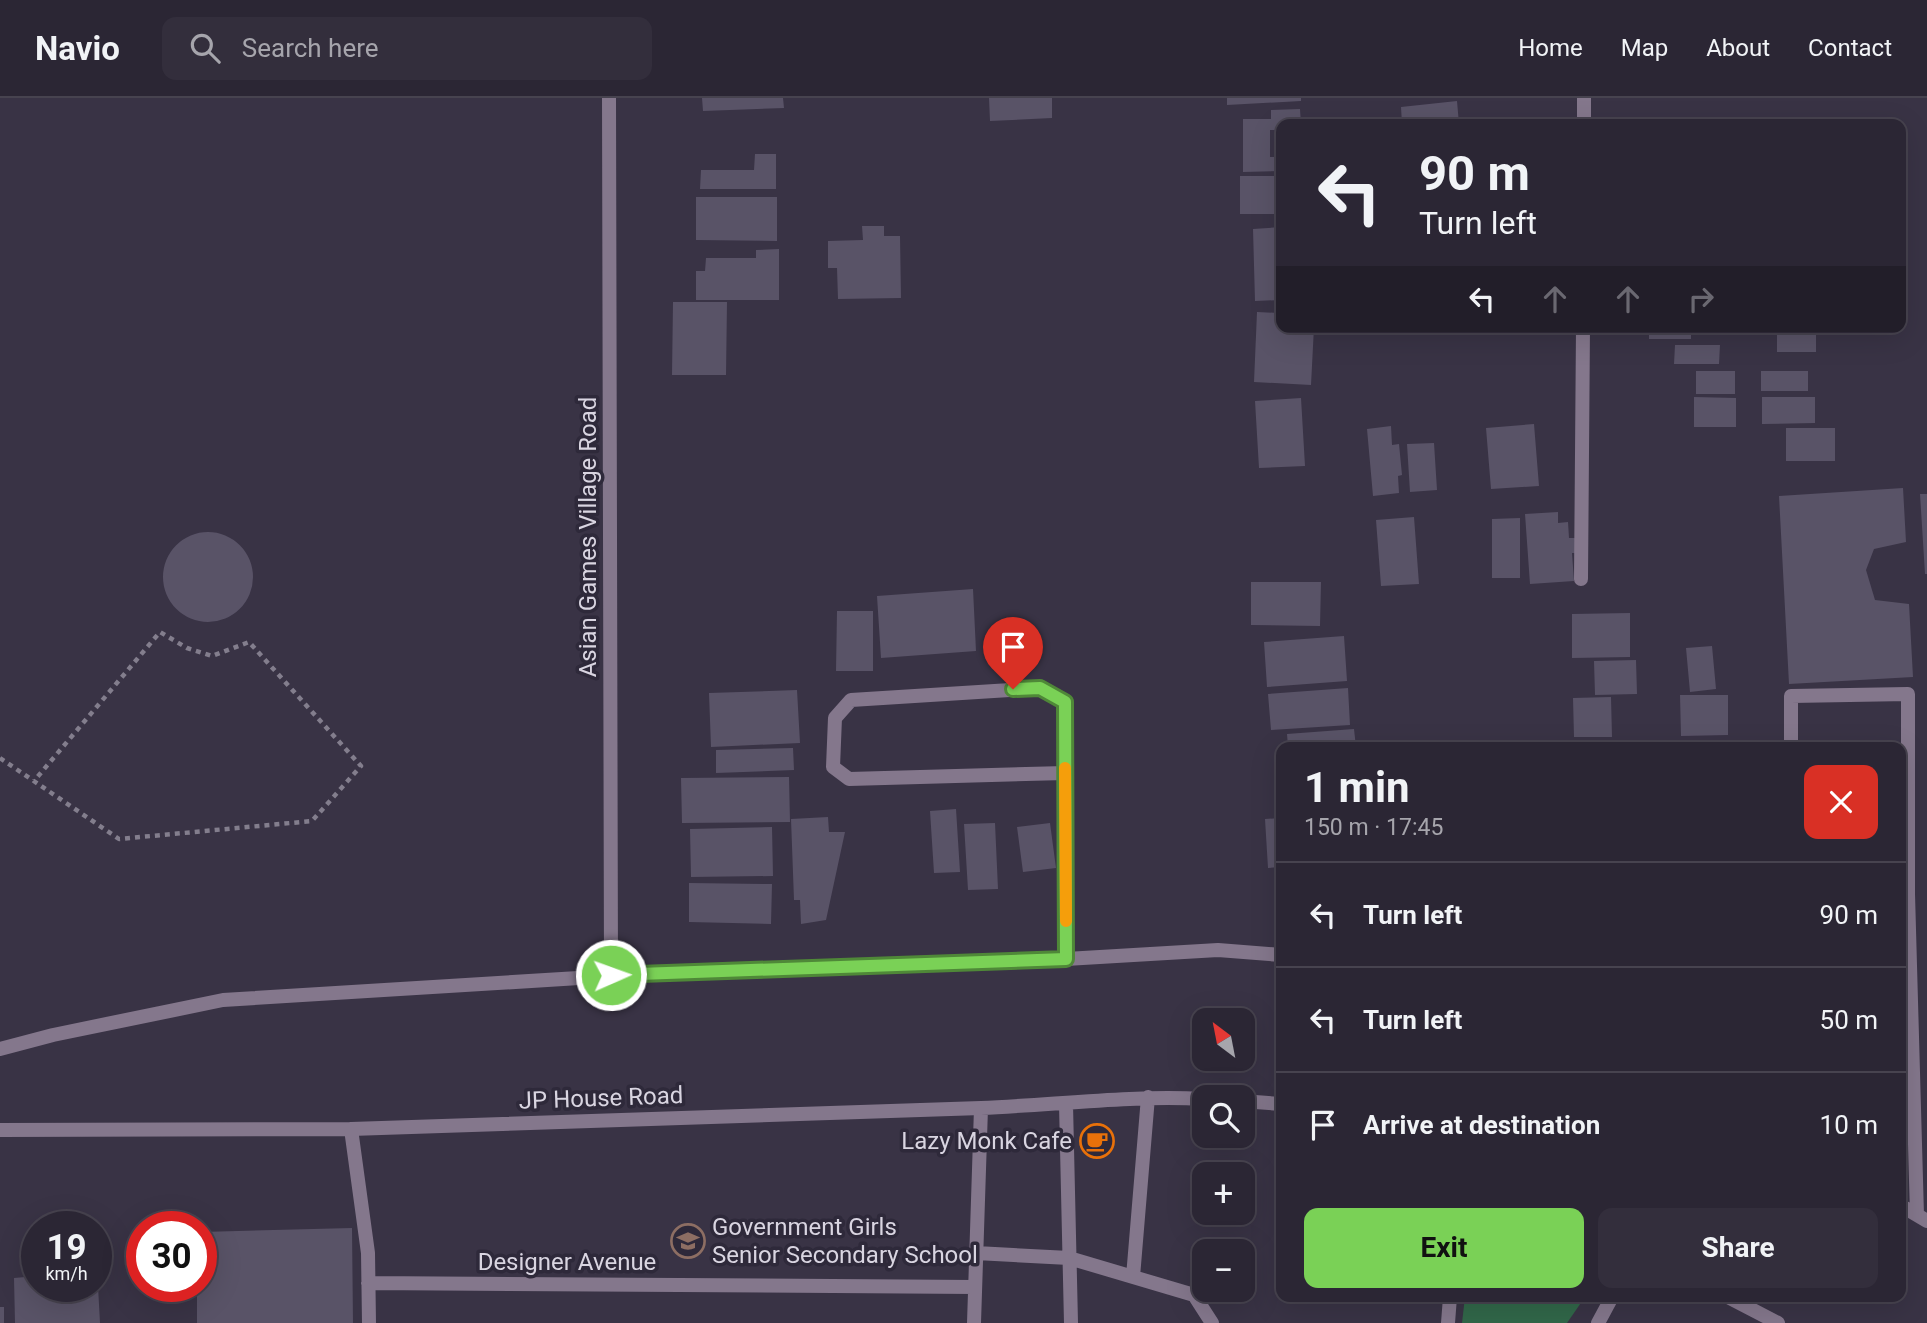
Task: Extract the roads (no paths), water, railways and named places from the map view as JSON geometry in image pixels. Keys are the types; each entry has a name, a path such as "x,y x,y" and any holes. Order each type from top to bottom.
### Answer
{"street":[{"name":"Asian Games Village Road","path":"609,98 611,975"},
{"path":"1584,98 1584,119"},
{"path":"1581,579 1583,333"},
{"path":"1065,773 849,779 832,767 835,718 851,700 1040,688 1065,702 1066,959"},
{"path":"1791,742 1791,696 1908,694 1906,794"},
{"path":"1906,931 1922,1218"},
{"path":"0,1049 53,1035 223,1000 611,975 1066,959 1218,950 1276,955"},
{"path":"1133,1277 1148,1097"},
{"name":"JP House Road","path":"0,1130 351,1129 981,1108 1148,1097 1192,1099"},
{"path":"1255,1102 1276,1104"},
{"path":"1066,1104 1071,1323"},
{"path":"974,1323 981,1108"},
{"path":"351,1129 368,1253 369,1323"},
{"path":"1906,1209 1922,1218"},
{"path":"976,1253 1069,1258 1194,1295 1212,1323"},
{"name":"Designer Avenue","path":"368,1283 975,1287"},
{"path":"1448,1323 1450,1302"},
{"path":"1598,1323 1609,1302"},
{"path":"1738,1302 1778,1323"}],"place":[{"name":"Lazy Monk Cafe","path":"1097,1141"},
{"name":"Government Girls Senior Secondary School","path":"688,1241"}]}
